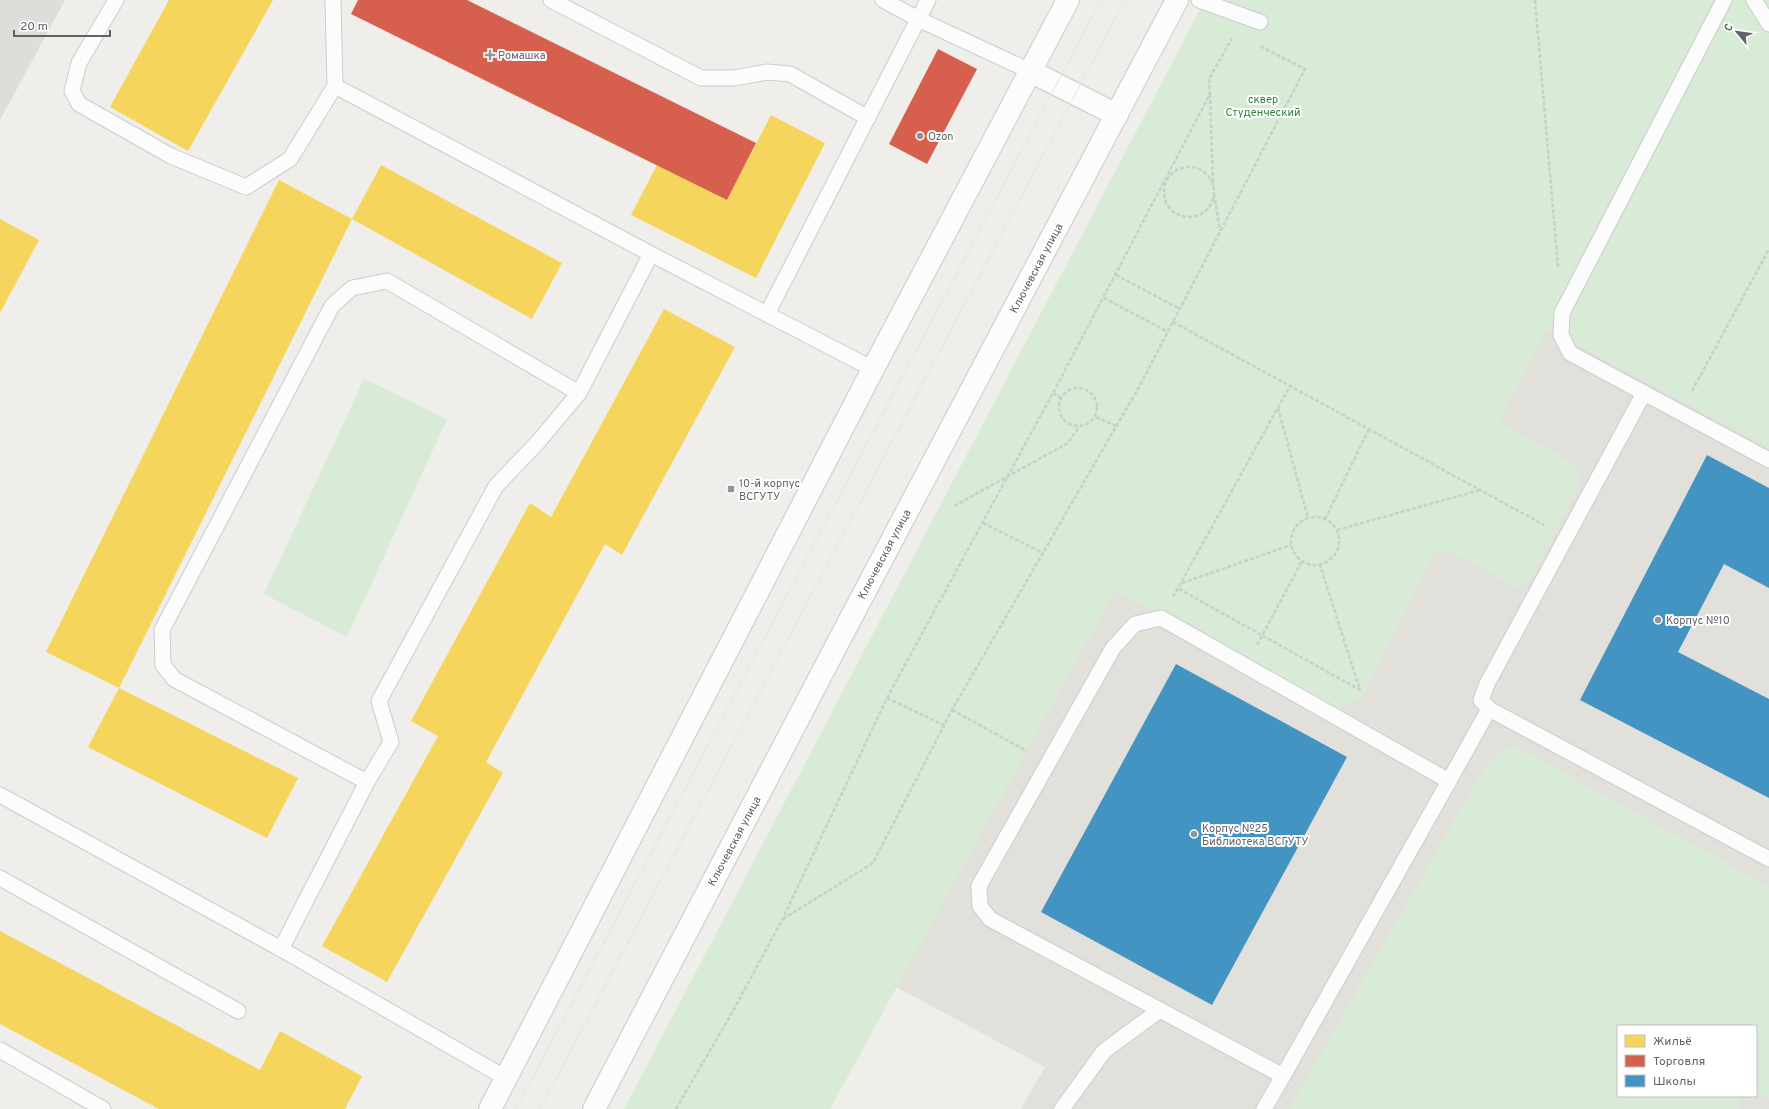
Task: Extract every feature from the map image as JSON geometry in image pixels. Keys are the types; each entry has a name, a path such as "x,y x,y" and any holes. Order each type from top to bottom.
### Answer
{"main road":[{"path":"490,1109 873,369 1068,0"},
{"name":"Ключевская улица","path":"594,1109 846,626 1177,0"},
{"path":"1030,71 1117,115"}],"lane":[{"path":"116,0 79,63 72,91 79,104 171,156 246,187 290,159 335,86 333,0"},
{"path":"551,0 701,78 734,78 767,72 790,74 868,118"},
{"path":"883,0 918,19 1030,71"},
{"path":"767,314 928,0"},
{"path":"1199,0 1260,22"},
{"path":"1724,0 1562,313 1561,335 1570,353 1769,460"},
{"path":"1754,0 1769,24"},
{"path":"335,86 873,369"},
{"path":"281,949 367,782 391,742 379,702 496,486 538,442 579,393 652,254"},
{"path":"367,782 174,679 163,665 162,630 332,306 352,288 388,281 579,393"},
{"path":"1644,393 1487,684 1481,700 1489,709 1769,859"},
{"path":"1283,1076 990,919 980,906 979,886 1113,648 1135,624 1160,618 1449,781"},
{"path":"1264,1109 1489,709"},
{"path":"0,795 281,949 506,1078"},
{"path":"0,878 238,1012"},
{"path":"1062,1109 1104,1051 1160,1010"},
{"path":"0,1050 103,1109"}],"path":[{"path":"1535,0 1562,313"},
{"path":"1220,232 1214,187 1209,79 1243,16"},
{"path":"782,920 873,863 952,710 1139,387 1305,69 1256,44"},
{"path":"676,1109 733,1011 782,920 887,698 1054,393 1210,94"},
{"path":"1187,166 1199,168 1209,176 1214,187 1213,199 1207,210 1196,216 1184,217 1173,212 1165,203 1163,191 1167,179 1175,170 1187,166"},
{"path":"1680,412 1769,249"},
{"path":"1116,275 1180,309"},
{"path":"1104,298 1168,332"},
{"path":"1173,322 1567,537"},
{"path":"1160,618 1182,583 1290,386"},
{"path":"1078,388 1088,390 1095,397 1098,407 1096,417 1088,424 1079,427 1069,424 1062,417 1059,407 1061,398 1068,390 1078,388"},
{"path":"1054,393 1061,398"},
{"path":"1278,408 1308,518"},
{"path":"1096,417 1116,426"},
{"path":"954,506 1068,443 1079,427"},
{"path":"1325,519 1370,429"},
{"path":"1337,530 1480,490"},
{"path":"1316,516 1328,520 1337,530 1340,539 1338,551 1330,560 1320,565 1308,564 1302,561 1298,558 1292,548 1291,537 1296,526 1305,518 1308,518 1316,516"},
{"path":"983,522 1043,553"},
{"path":"1182,583 1292,545"},
{"path":"1246,666 1302,561"},
{"path":"1178,589 1360,690 1320,565"},
{"path":"887,698 944,725"},
{"path":"952,710 1049,762"}],"shaded area":[{"path":"0,0 65,0 0,120"},
{"path":"1769,0 1769,1109 1021,1109 1045,1067 896,987 1242,359"}],"green space":[{"name":"сквер Студенческий","path":"1205,0 1769,0 1769,448 1547,329 1499,422 1576,465 1581,481 1532,578 1517,587 1446,550 1435,552 1363,695 1344,708 1328,708 1115,589 830,1109 624,1109"},
{"path":"364,379 447,419 347,637 264,594"},
{"path":"1513,745 1769,887 1769,1098 1757,1097 1757,1025 1617,1025 1617,1097 1739,1097 1738,1109 1289,1109 1488,761"}],"building: Жильё":[{"path":"169,0 273,0 188,151 110,107"},
{"path":"771,115 825,143 756,278 631,215 657,165 727,200"},
{"path":"381,165 562,263 532,319 352,219"},
{"path":"279,180 352,219 119,688 46,652"},
{"path":"0,219 39,240 0,313"},
{"path":"664,309 735,347 622,555 605,544 486,762 503,773 387,982 322,946 438,736 411,721 530,503 551,517"},
{"path":"119,688 298,778 267,838 88,747"},
{"path":"0,931 260,1070 280,1031 362,1076 345,1109 159,1109 0,1024"}],"building: Торговля":[{"path":"358,0 467,0 756,143 727,200 351,14"},
{"path":"938,49 977,69 927,164 889,144"}],"building: Школы":[{"name":"Корпус №10","path":"1707,455 1769,488 1769,588 1724,564 1678,652 1769,699 1769,798 1580,700"},
{"name":"Корпус №25 Библиотека ВСГУТУ","path":"1176,664 1347,757 1212,1005 1041,912"}],"tram line":[{"path":"516,1109 1101,0"},
{"path":"540,1109 1125,0"}],"place":[{"name":"Ромашка","path":"490,55"},
{"name":"Ozon","path":"920,136"},
{"name":"10-й корпус ВСГУТУ","path":"731,489"},
{"name":"Корпус №10","path":"1658,620"},
{"name":"Корпус №25 Библиотека ВСГУТУ","path":"1194,834"}]}
